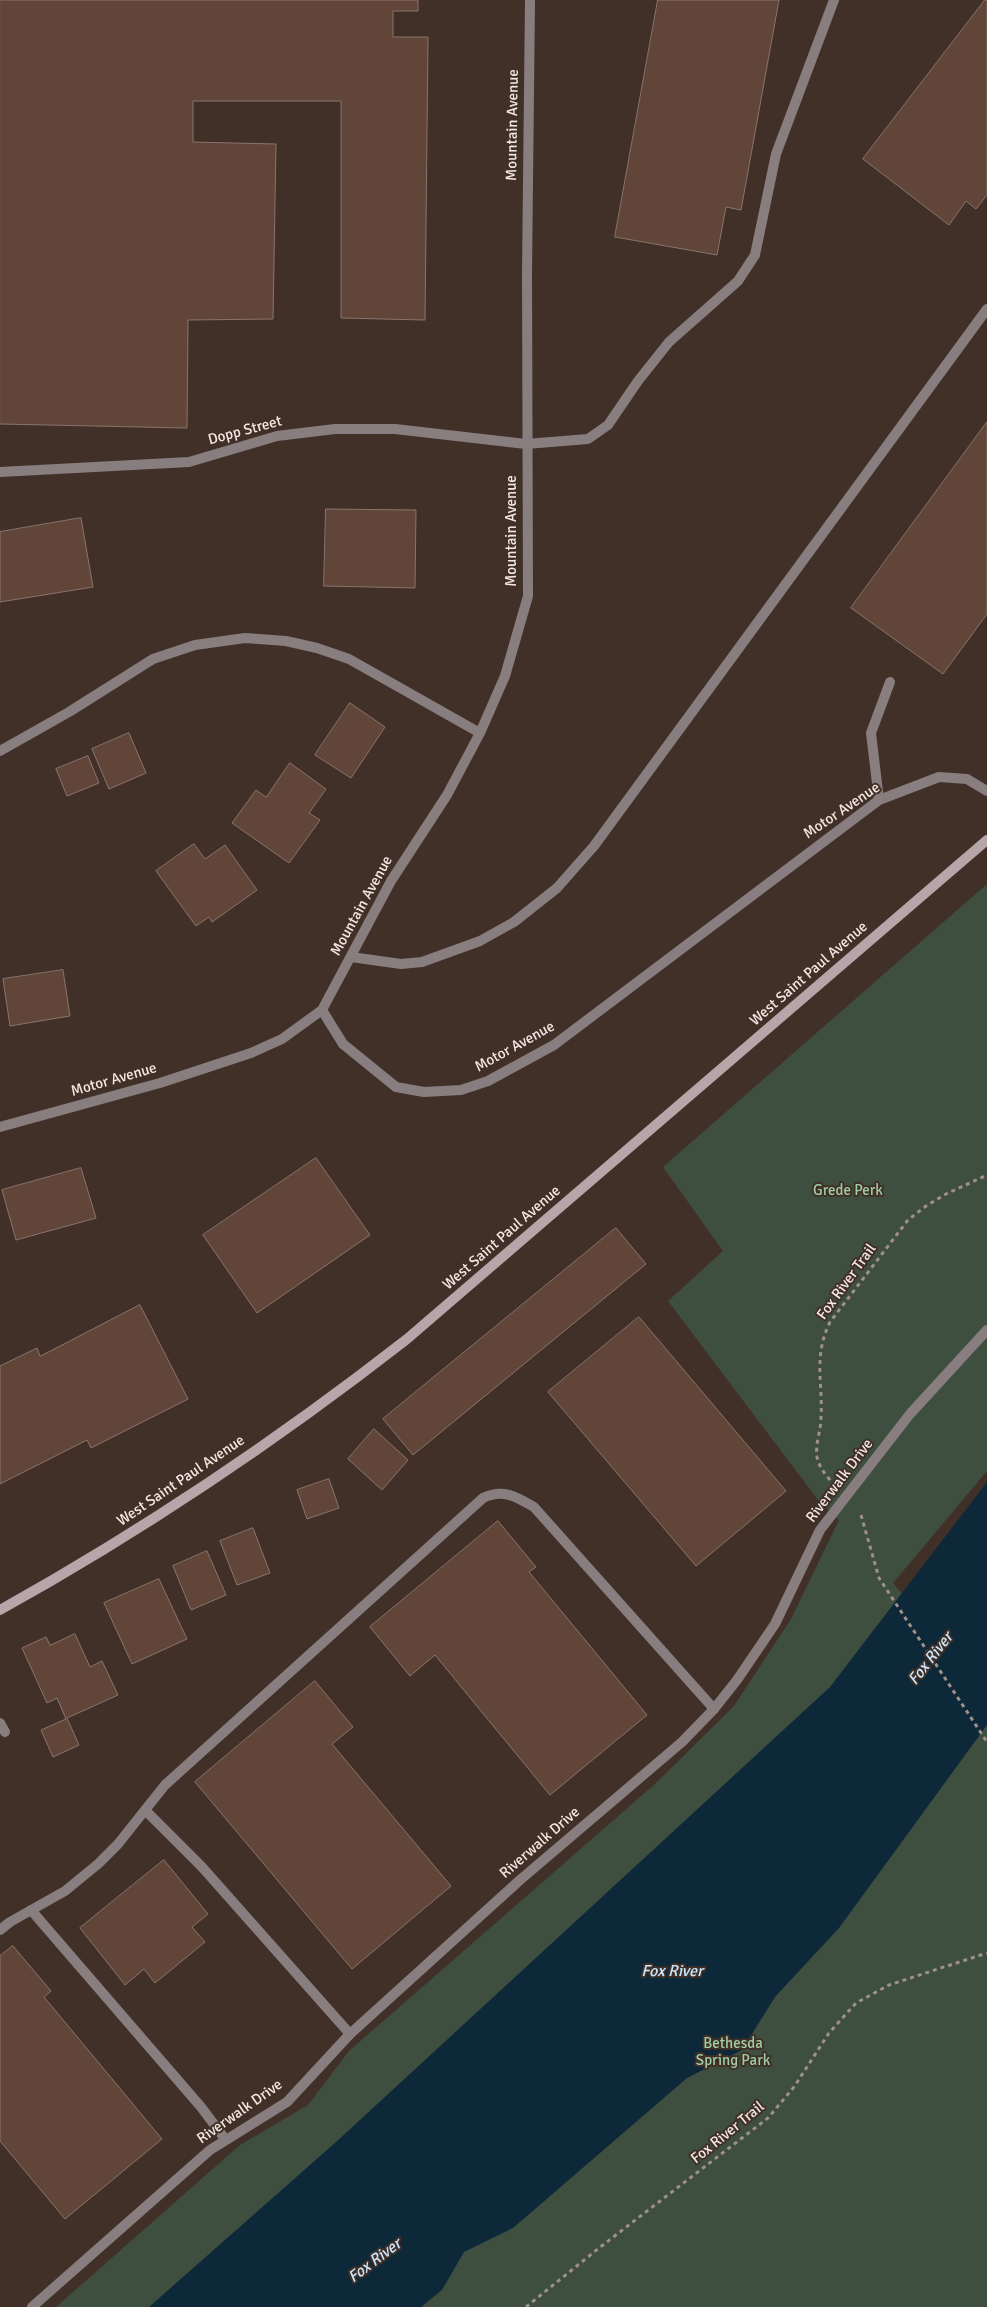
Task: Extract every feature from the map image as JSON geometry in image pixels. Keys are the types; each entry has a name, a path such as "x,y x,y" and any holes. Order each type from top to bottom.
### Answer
{"main road":[{"name":"West Saint Paul Avenue","path":"0,1610 59,1577 181,1501 356,1379 407,1339 987,840"}],"street":[{"name":"Mountain Avenue","path":"322,1010 391,881 447,796 480,733 505,676 528,596 526,444 530,0"},
{"name":"Dopp Street","path":"0,472 189,462 277,436 335,429 396,429 526,444 588,439 608,425 638,381 669,342 738,281 755,255 776,154 834,0"},
{"path":"351,957 402,964 431,959 480,941 497,932 514,922 557,888 594,846 987,309"},
{"path":"0,750 69,712 153,660 195,645 245,638 286,641 317,648 349,659 480,733"},
{"path":"879,800 871,733 890,682"},
{"name":"Motor Avenue","path":"0,1127 160,1083 252,1053 282,1039 322,1010 343,1044 396,1087 424,1092 461,1090 488,1082 554,1045 879,800 939,777 967,779 987,790"},
{"name":"Riverwalk Drive","path":"32,2307 210,2150 287,2102 350,2034 520,1880 682,1742 714,1709 737,1680 775,1624 820,1530 910,1414 987,1330"},
{"path":"0,1930 30,1910 65,1891 98,1864 172,1778 476,1505 492,1493 516,1496 534,1507 714,1709"},
{"path":"0,1723 5,1732"},
{"path":"145,1810 202,1867 350,2034"},
{"path":"30,1910 201,2107 225,2139"}],"path":[{"name":"Fox River Trail","path":"831,1481 822,1470 816,1454 822,1399 819,1361 824,1336 830,1322 908,1220 946,1194 987,1175"},
{"path":"860,1513 879,1578 987,1742"},
{"name":"Fox River Trail","path":"526,2307 599,2248 768,2118 794,2087 829,2033 856,2003 889,1986 987,1953"}],"green space":[{"name":"Bethesda Spring Park","path":"987,884 987,1471 893,1583 987,1695 987,2307 56,2307 240,2145 308,2105 349,2051 655,1784 734,1706 791,1619 839,1520 818,1500 668,1301 723,1251 663,1167"}],"water":[{"name":"Fox River","path":"987,1482 987,1725 839,1928 775,1997 742,2050 687,2078 513,2228 464,2252 442,2290 421,2307 149,2307 336,2142 830,1687"}],"building":[{"path":"0,0 418,0 418,11 393,11 393,37 428,37 425,320 341,318 341,101 193,101 193,142 276,144 273,319 188,320 187,428 0,424"},
{"path":"658,0 779,0 741,210 726,207 717,255 615,237"},
{"path":"985,0 987,0 987,195 976,209 966,201 949,225 863,159"},
{"path":"987,422 987,614 943,674 851,608"},
{"path":"326,509 416,510 415,588 324,586"},
{"path":"81,518 93,587 0,602 0,532"},
{"path":"350,703 385,727 351,778 315,755"},
{"path":"129,733 146,773 109,789 92,749"},
{"path":"88,756 99,783 67,796 56,769"},
{"path":"290,763 326,789 309,813 320,820 289,863 232,823 256,790 266,797"},
{"path":"194,844 205,859 225,845 257,890 212,922 209,917 196,926 156,871"},
{"path":"63,970 70,1016 10,1026 3,979"},
{"path":"316,1158 370,1235 257,1313 203,1235"},
{"path":"81,1168 96,1218 16,1240 2,1190"},
{"path":"616,1228 646,1264 413,1455 383,1419"},
{"path":"140,1305 188,1399 91,1448 87,1440 0,1484 0,1366 37,1348 40,1356"},
{"path":"639,1317 786,1491 696,1566 548,1392"},
{"path":"374,1429 408,1460 382,1490 348,1459"},
{"path":"329,1479 339,1508 307,1519 297,1490"},
{"path":"498,1521 536,1567 529,1572 647,1715 550,1795 435,1655 410,1676 370,1627"},
{"path":"253,1528 270,1573 237,1585 220,1541"},
{"path":"207,1551 226,1595 191,1610 173,1566"},
{"path":"159,1579 187,1639 132,1664 104,1603"},
{"path":"75,1634 90,1667 102,1661 118,1695 67,1718 79,1745 53,1757 41,1730 66,1719 57,1698 47,1703 22,1648 46,1637 50,1645"},
{"path":"315,1681 353,1727 332,1744 451,1886 352,1969 195,1782"},
{"path":"164,1860 208,1914 192,1927 205,1942 155,1983 144,1969 125,1985 80,1928"},
{"path":"13,1946 51,1991 44,1997 162,2139 65,2219 0,2141 0,1956"}],"park label":[{"name":"Grede Perk","path":"848,1191"}]}
